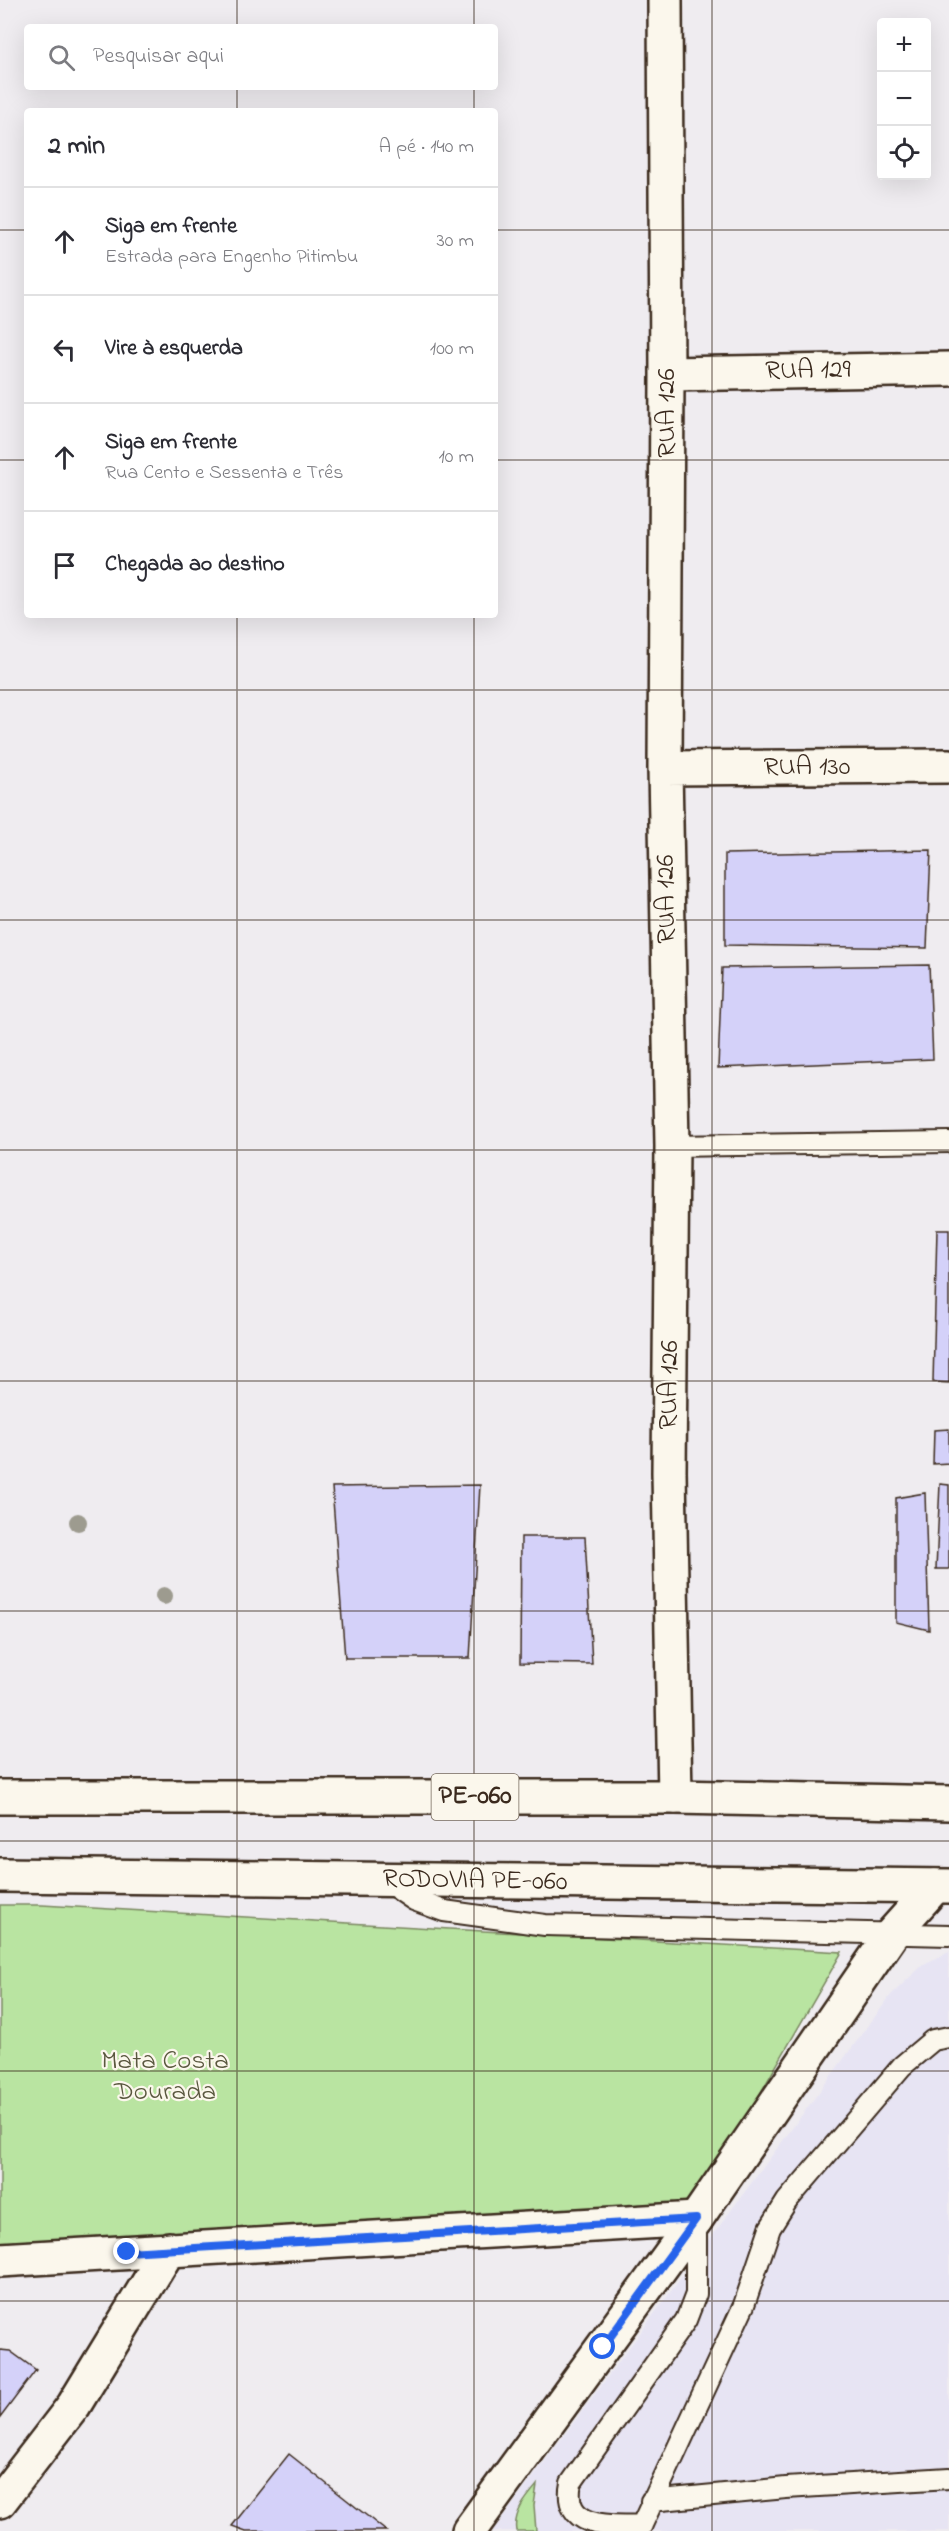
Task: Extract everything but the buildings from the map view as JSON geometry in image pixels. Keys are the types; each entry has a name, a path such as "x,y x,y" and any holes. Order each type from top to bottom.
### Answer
{"main road":[{"name":"RUA 126","path":"665,0 667,374 665,768 672,1146 669,1472 675,1797"},
{"name":"RUA 129","path":"667,374 949,369"},
{"name":"RUA 130","path":"665,768 949,766"},
{"name":"PE-060","path":"0,1797 675,1797 949,1803"},
{"name":"RODOVIA PE-060","path":"0,1875 942,1886"},
{"path":"479,2524 696,2219 891,1935 942,1886"},
{"path":"0,2260 696,2219"},
{"path":"0,2501 74,2405 169,2249"}],"lane":[{"path":"672,1146 949,1142"},
{"path":"384,1880 414,1900 444,1911 545,1925 949,1935"},
{"path":"696,2219 696,2294 686,2320 571,2483 568,2496 575,2510 588,2521 602,2526 641,2528 651,2501 744,2305 770,2228 787,2201 902,2066 933,2040 949,2037"},
{"path":"651,2501 786,2488 949,2478"}],"shaded area":[{"path":"949,1952 949,2531 493,2531 891,1995 924,1964"}],"green space":[{"name":"Mata Costa Dourada","path":"0,1905 42,1905 842,1952 691,2213 0,2249"},
{"path":"537,2485 534,2505 536,2531 516,2531 518,2512"}],"route":[{"path":"127,2252 696,2219 603,2347"}]}
